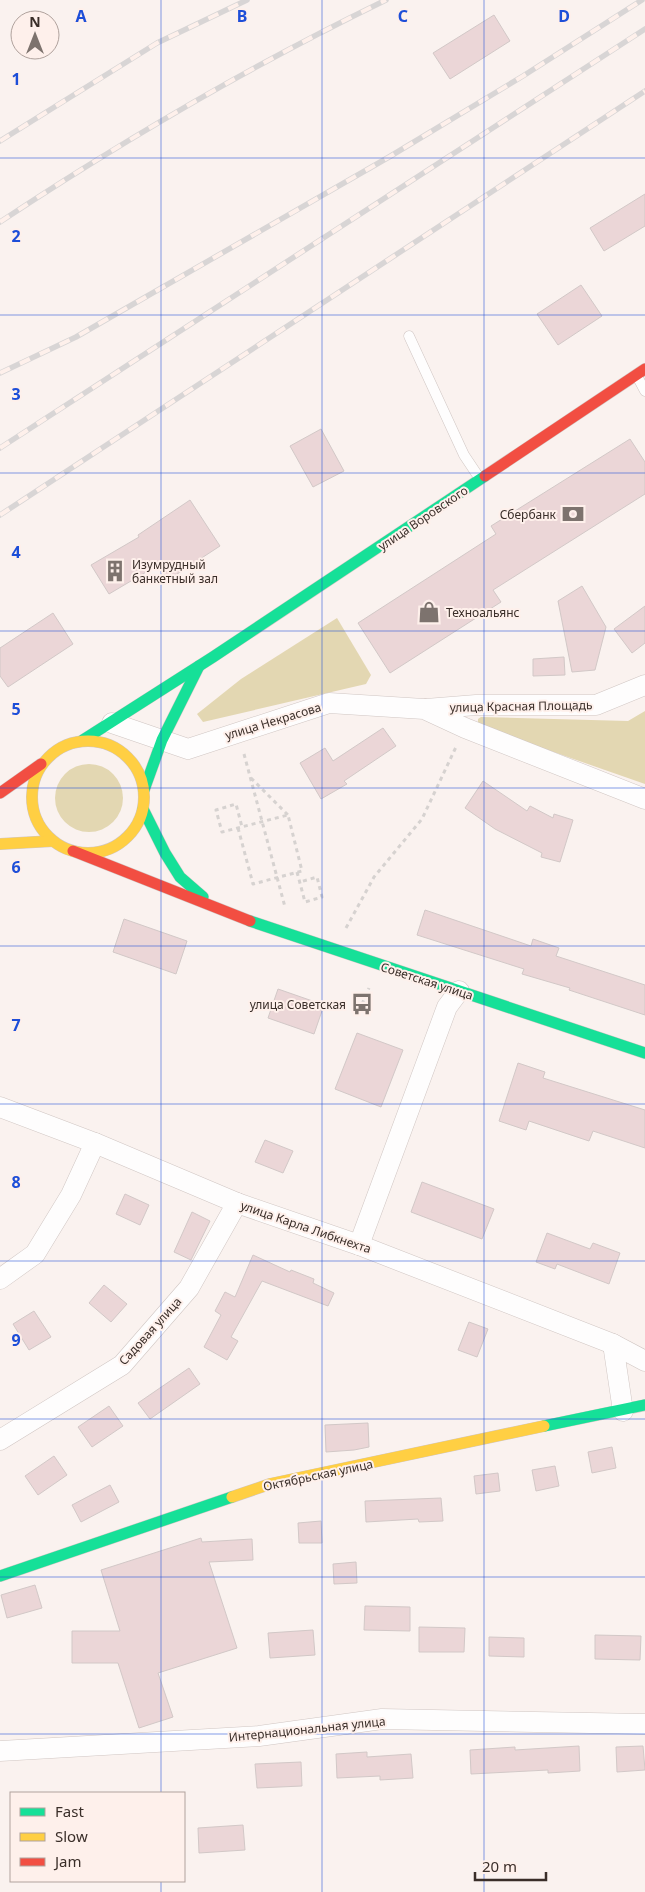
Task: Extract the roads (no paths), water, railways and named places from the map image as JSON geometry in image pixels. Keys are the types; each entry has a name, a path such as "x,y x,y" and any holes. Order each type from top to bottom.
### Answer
{"main road":[{"name":"улица Воровского","path":"83,740 200,665 641,372"},
{"name":"улица Воровского","path":"144,790 162,740 200,665"},
{"path":"83,740 98,741 124,753 134,764 141,776 144,790 143,809 138,823 129,836 117,845 103,851 88,853 73,851 52,841 40,828 33,813 31,800 35,775 50,754 60,747 83,740"},
{"path":"0,793 42,764"},
{"name":"Советская улица","path":"143,809 165,853 180,877 211,905"},
{"path":"0,844 52,841"},
{"name":"Советская улица","path":"73,851 211,905 231,915 645,1053"},
{"name":"Октябрьская улица","path":"0,1576 270,1484 645,1405"}],"street":[{"name":"улица Красная Площадь","path":"424,709 476,704 596,705 645,685"},
{"name":"улица Некрасова","path":"112,723 188,749 238,731 329,703 424,709 465,728 645,799"},
{"path":"465,728 459,712 476,704"},
{"path":"359,1244 447,1007 459,991"},
{"name":"улица Карла Либкнехта","path":"0,1107 237,1203 359,1244 613,1344 645,1361"},
{"path":"0,1279 34,1254 71,1195 95,1144"},
{"name":"Садовая улица","path":"0,1440 122,1364 189,1288 237,1203"},
{"path":"613,1344 623,1410"},
{"name":"Интернациональная улица","path":"0,1751 259,1736 382,1719 645,1724"}],"lane":[{"path":"408,336 464,455 480,480"},
{"path":"641,372 645,390"}],"railway":[{"path":"0,141 157,43 247,0"},
{"path":"0,222 94,162 189,105 238,77 386,0"},
{"path":"0,373 76,337 389,157 523,76 642,0"},
{"path":"0,448 645,29"},
{"path":"0,515 645,91"}],"place":[{"name":"Сбербанк","path":"573,514"},
{"name":"Изумрудный банкетный зал","path":"115,571"},
{"name":"Техноальянс","path":"429,612"},
{"name":"улица Советская","path":"362,1004"}]}
